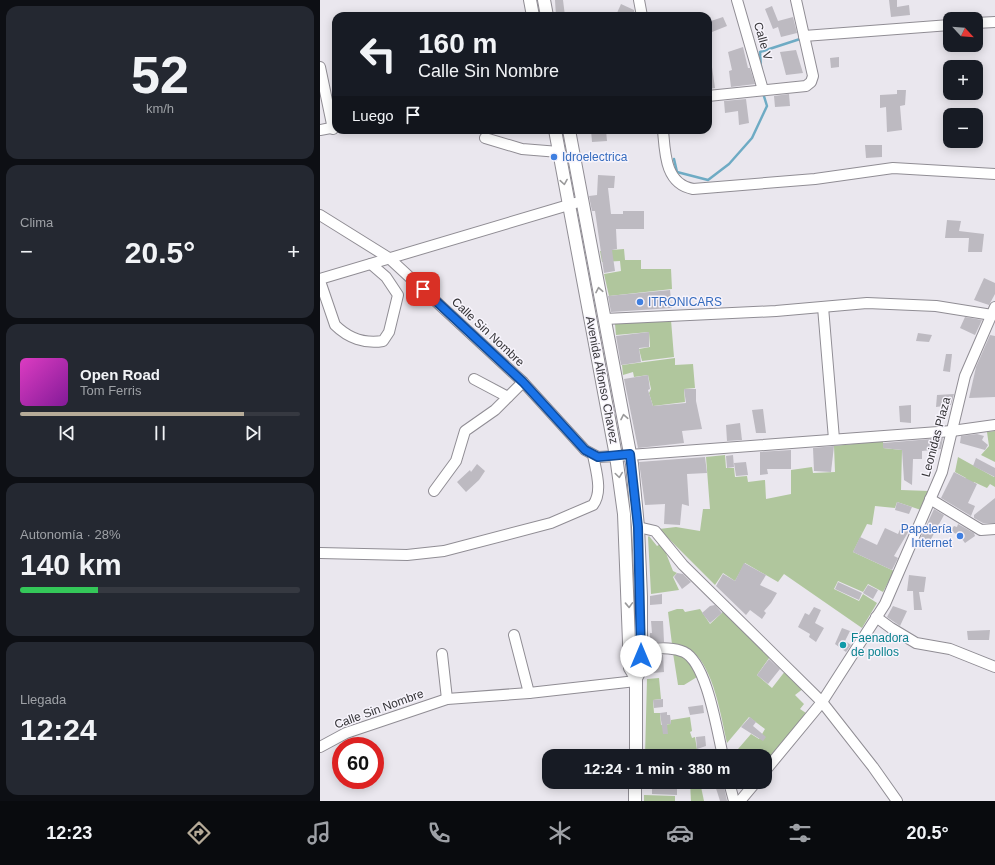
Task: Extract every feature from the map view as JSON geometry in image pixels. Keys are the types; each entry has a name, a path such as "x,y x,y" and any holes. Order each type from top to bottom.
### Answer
{"main road":[{"path":"544,0 546,12"},
{"name":"Avenida Alfonso Chavez","path":"556,134 616,456 624,514 630,668 636,680"},
{"name":"Avenida Alfonso Chavez","path":"570,134 630,454 638,527 641,669 636,680 636,749"},
{"path":"635,789 635,801"}],"street":[{"path":"639,0 641,12"},
{"name":"Calle V","path":"737,0 763,90"},
{"path":"712,96 806,86 811,82 813,76 796,0"},
{"path":"983,23 995,22"},
{"path":"804,36 943,26"},
{"path":"320,67 332,116"},
{"path":"320,130 332,128"},
{"path":"663,134 666,159 675,180 684,187 693,189 815,179 893,168 995,174"},
{"path":"485,138 522,149 559,152"},
{"path":"371,264 386,277 398,295 389,332 383,341 377,342 354,339 335,325 320,280 390,258 568,204 582,201"},
{"name":"Calle Sin Nombre","path":"320,215 390,258 523,382 585,450 593,455"},
{"path":"605,319 874,303 993,311"},
{"path":"823,307 834,439"},
{"name":"Leonidas Plaza","path":"772,763 822,702 885,604 942,472 965,376 993,311"},
{"path":"474,380 508,397"},
{"name":"Calle Sin Nombre","path":"434,491 456,461 465,431 495,410 523,382"},
{"path":"320,553 407,556 484,542 551,523 593,505 596,501 598,493 593,455 616,456 952,431 995,425"},
{"path":"930,500 981,530 995,528"},
{"path":"638,527 655,531 683,565 822,702 873,767 896,801"},
{"path":"876,617 916,643 950,649 995,667"},
{"path":"514,635 529,694"},
{"path":"641,649 668,648 683,651 690,655 698,665 705,680 721,749"},
{"path":"442,654 447,699"},
{"name":"Calle Sin Nombre","path":"320,747 346,733 447,699 529,694 636,680"},
{"path":"731,789 734,801"},
{"path":"740,801 750,789"}],"green space":[{"path":"624,249 625,260 641,260 641,269 671,269 672,289 609,296 604,274 621,271 620,261 602,262 600,251"},
{"path":"671,320 674,357 642,361 639,349 650,347 649,332 616,335 615,324"},
{"path":"675,358 675,365 693,364 695,388 684,389 685,402 653,406 649,393 651,389 648,375 634,377 633,372 623,375 622,365"},
{"path":"995,431 995,462 981,455 989,446 987,432"},
{"path":"883,441 883,448 902,450 901,490 930,491 921,510 897,502 895,508 875,506 872,525 867,524 853,552 894,571 883,592 868,584 863,592 838,581 834,589 859,601 863,594 877,603 862,628 784,574 778,582 745,563 735,581 723,573 715,585 659,529 676,527 700,531 703,509 710,509 706,457 725,455 726,468 734,468 735,477 747,476 748,482 765,480 766,499 791,494 791,470 812,467 813,473 835,472 834,446"},
{"path":"958,457 994,477 995,475 995,487 990,484 987,488 974,482 966,497 959,493 966,478 955,472"},
{"path":"649,536 657,546 662,543 673,571 677,573 673,577 679,590 651,594"},
{"path":"677,609 683,609 685,612 700,609 710,624 726,609 772,654 757,675 772,688 786,670 804,688 795,695 804,704 800,709 806,713 772,755 772,749 738,749 751,734 759,739 765,729 749,717 727,743 716,694 706,669 700,659 692,651 682,646 672,644 668,612"},
{"path":"685,651 697,677 684,685 678,685 673,653"},
{"path":"659,678 661,699 653,700 654,713 660,713 661,725 671,724 671,720 690,717 692,731 690,732 692,738 695,737 697,749 645,749 647,679"},
{"path":"690,789 701,789 704,801 691,801"},
{"path":"644,795 675,796 675,801 644,801"}],"building":[{"path":"555,0 563,0 564,12 556,12"},
{"path":"889,0 897,0 897,7 909,5 910,15 891,17"},
{"path":"621,4 634,10 634,12 617,12"},
{"path":"772,6 778,21 793,17 797,33 781,37 778,27 773,29 765,9"},
{"path":"723,17 727,26 712,32 712,21"},
{"path":"743,47 748,68 750,68 755,84 731,87 729,71 732,70 728,52"},
{"path":"796,50 803,73 786,75 780,52"},
{"path":"839,57 839,67 831,68 830,58"},
{"path":"712,67 715,88 712,88"},
{"path":"897,90 906,90 905,105 900,106 902,130 887,132 886,107 880,108 880,95 897,94"},
{"path":"789,94 790,106 775,107 774,96"},
{"path":"746,99 749,123 739,125 738,111 725,113 724,101"},
{"path":"591,134 606,134 607,141 592,142"},
{"path":"865,145 882,145 882,157 866,158"},
{"path":"598,175 615,176 614,188 608,188 611,214 623,214 623,211 644,211 644,229 616,229 617,249 612,250 615,271 604,273 595,211 592,211 589,196 597,195"},
{"path":"947,220 961,221 959,231 984,234 982,252 968,252 969,238 945,238"},
{"path":"984,278 995,283 995,294 989,305 974,300"},
{"name":"ITRONICARS","path":"670,290 672,308 611,312 608,296"},
{"path":"965,317 982,320 975,335 960,328"},
{"path":"649,332 649,347 639,348 641,362 621,365 616,336"},
{"path":"918,333 932,335 929,342 916,341"},
{"path":"990,335 995,336 995,397 969,398 976,367"},
{"path":"946,354 952,354 950,372 943,371"},
{"path":"648,375 650,389 648,390 653,406 686,403 684,389 696,389 696,401 702,429 682,431 684,443 638,448 624,379"},
{"path":"954,394 951,405 936,407 937,395"},
{"path":"911,405 911,423 900,422 899,406"},
{"path":"763,409 766,433 756,433 752,410"},
{"path":"740,423 742,440 727,441 726,425"},
{"path":"977,434 984,436 982,440 988,445 985,450 960,443 961,436"},
{"path":"943,438 941,449 922,451 922,459 913,459 912,485 904,480 902,450 883,448 883,443"},
{"path":"834,446 831,472 814,471 813,448"},
{"path":"791,450 791,469 767,469 768,474 760,475 760,452"},
{"path":"733,455 734,467 727,468 726,456"},
{"path":"705,457 707,473 687,474 689,506 682,504 680,525 664,524 665,504 645,505 639,462"},
{"path":"976,458 995,468 995,477 973,466"},
{"path":"746,462 748,475 736,476 734,463"},
{"path":"477,464 485,471 479,480 466,492 457,482 470,470 471,472"},
{"path":"954,472 977,484 968,503 975,506 971,516 941,498"},
{"path":"995,498 995,523 983,523 974,518 974,515"},
{"path":"897,502 912,507 909,514 895,510"},
{"path":"934,509 944,515 930,541 921,537"},
{"path":"958,524 974,533 975,536 965,543 959,535 950,531 954,526 957,527"},
{"path":"902,525 910,529 894,556 898,558 892,570 853,552 860,537 877,545 885,528 898,534"},
{"path":"744,563 766,575 760,585 777,593 764,611 766,613 762,619 750,610 746,615 716,586 723,574 735,581"},
{"path":"677,573 683,574 691,582 682,589 674,577"},
{"path":"909,575 926,577 924,592 919,592 922,610 914,610 913,591 907,591"},
{"path":"838,582 862,593 859,600 835,589"},
{"path":"868,585 878,590 873,599 863,593"},
{"path":"662,594 662,604 650,605 650,596"},
{"path":"715,605 722,613 710,623 702,613 710,606"},
{"path":"893,606 907,611 900,626 887,617"},
{"path":"814,607 821,610 815,623 824,628 816,642 809,637 810,634 798,627 805,613 809,615"},
{"path":"651,621 663,621 664,642 650,642 650,633 652,633"},
{"path":"842,628 850,631 845,641 851,645 846,652 835,644"},
{"path":"990,630 989,640 968,640 967,631"},
{"path":"651,655 663,655 664,672 652,673"},
{"path":"769,659 780,669 768,684 757,675"},
{"path":"663,699 663,707 654,708 653,700"},
{"path":"703,705 704,713 690,715 688,707"},
{"path":"667,712 667,715 670,715 671,724 667,724 668,734 663,734 660,713"},
{"path":"750,717 756,722 753,726 766,737 763,741 741,727"},
{"path":"705,736 706,746 697,749 696,737"},
{"path":"652,789 677,789 677,795 652,794"},
{"path":"716,789 724,789 727,801 720,801"}],"waterway":[{"path":"761,68 760,52 800,39 801,37"},
{"path":"674,159 677,172 708,180 729,164 752,138 767,106 763,93"}],"place":[{"name":"Idroelectrica","path":"554,157"},
{"name":"ITRONICARS","path":"640,302"},
{"name":"Papelería Internet","path":"960,536"},
{"name":"Faenadora de pollos","path":"843,645"}],"route":[{"path":"423,289 523,382 590,454 598,457 630,454 638,527 641,597 641,656"}]}
